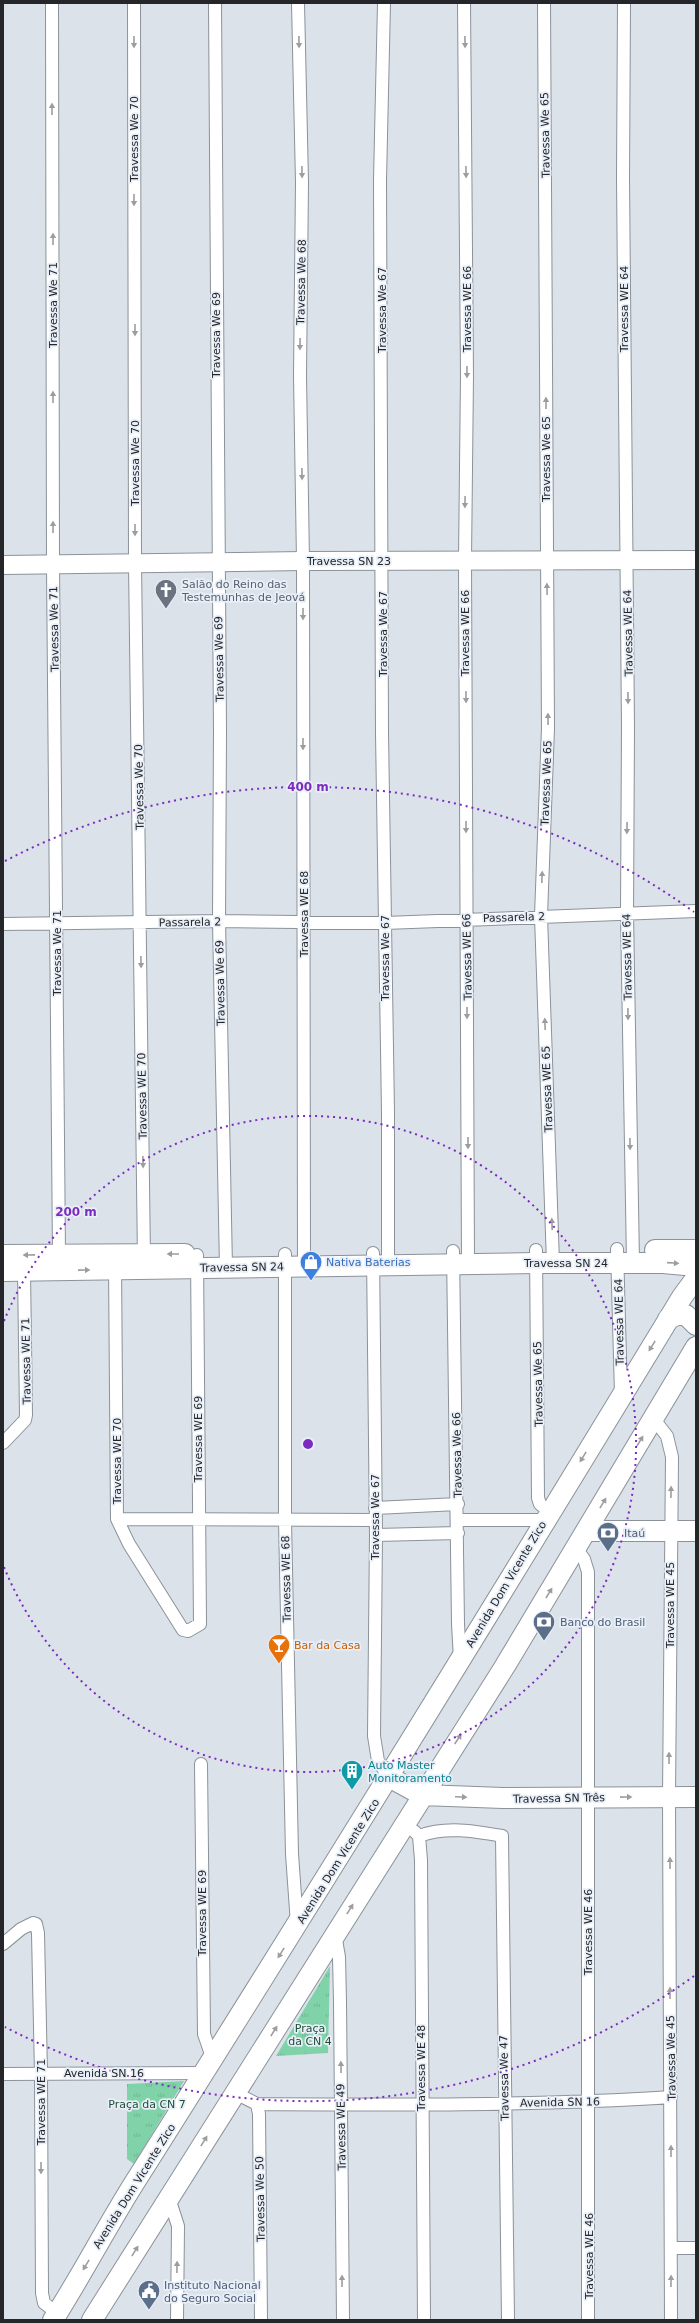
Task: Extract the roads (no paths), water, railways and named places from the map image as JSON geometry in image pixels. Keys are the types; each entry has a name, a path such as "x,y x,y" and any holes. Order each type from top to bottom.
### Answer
{"main road":[{"name":"Travessa SN 23","path":"3,565 53,566 135,563 303,561 696,560"},
{"name":"Travessa SN 24","path":"3,1271 24,1271 115,1262 625,1256 696,1250"},
{"name":"Travessa SN 24","path":"3,1255 59,1256 115,1262"},
{"name":"Travessa SN 24","path":"625,1256 696,1266"},
{"name":"Avenida Dom Vicente Zico","path":"55,2317 126,2196 392,1778 456,1686 460,1660 621,1395 668,1319 696,1278"},
{"path":"668,1319 677,1315 686,1315 696,1324"},
{"path":"92,2320 335,1933 412,1829 422,1795 505,1666 696,1347"},
{"path":"581,1540 670,1531 696,1531"},
{"path":"392,1778 422,1795"},
{"name":"Travessa SN Três","path":"422,1795 503,1798 696,1797"}],"street":[{"name":"Travessa We 71","path":"52,3 53,566 59,1256"},
{"name":"Travessa We 70","path":"134,3 135,563 141,923"},
{"name":"Travessa We 69","path":"215,3 217,562 220,732 219,922 226,1261"},
{"name":"Travessa We 68","path":"298,3 302,182 300,376 303,561"},
{"name":"Travessa We 67","path":"384,3 380,180 383,561 382,733 385,923 376,1514 375,1749 378,1761 392,1778"},
{"name":"Travessa WE 66","path":"461,1257 467,918 465,560 467,376 464,3"},
{"name":"Travessa We 65","path":"541,916 548,728 544,3"},
{"name":"Travessa WE 64","path":"621,1395 625,1256 628,727 623,186 624,3"},
{"name":"Travessa WE 68","path":"297,1927 292,1854 285,1521 304,922 303,561"},
{"name":"Passarela 2","path":"3,924 219,922 385,923 467,918 696,911"},
{"name":"Travessa WE 65","path":"541,916 544,1256"},
{"name":"Travessa WE 70","path":"141,923 144,1262"},
{"name":"Travessa We 65","path":"544,1256 538,1498 548,1516"},
{"name":"Travessa We 66","path":"460,1660 458,1624 458,1504 461,1257"},
{"name":"Travessa WE 69","path":"197,1261 200,1624"},
{"name":"Travessa WE 70","path":"115,1262 117,1519 129,1544 183,1630 193,1630 200,1624"},
{"name":"Travessa WE 71","path":"3,1443 25,1420 26,1416 24,1271"},
{"name":"Travessa WE 45","path":"653,1418 667,1436 671,1448 669,1797"},
{"path":"117,1519 285,1521 376,1514 458,1504"},
{"path":"458,1520 548,1516"},
{"path":"376,1535 458,1533"},
{"name":"Travessa WE 46","path":"581,1540 588,1572 588,2320"},
{"name":"Travessa WE 69","path":"201,1764 204,2034 209,2067"},
{"name":"Travessa We 45","path":"669,1797 671,2097 670,2320"},
{"name":"Travessa We 47","path":"412,1829 432,1831 456,1830 502,1836 504,2104 508,2320"},
{"name":"Travessa WE 48","path":"412,1829 421,1860 421,2105 424,2320"},
{"name":"Travessa WE 71","path":"3,1944 21,1929 33,1923 36,1924 38,1933 41,2073 42,2293 44,2303 55,2317"},
{"name":"Travessa WE 49","path":"335,1933 339,1957 343,2320"},
{"name":"Avenida SN 16","path":"3,2074 209,2067"},
{"path":"235,2093 257,2104"},
{"name":"Avenida SN 16","path":"257,2104 504,2104 589,2102 671,2097"},
{"name":"Travessa We 50","path":"257,2104 261,2320"},
{"path":"169,2198 178,2226 177,2320"},
{"path":"671,2248 696,2248"}],"place":[{"name":"Salão do Reino das Testemunhas de Jeová","path":"166,610"},
{"name":"Nativa Baterias","path":"311,1282"},
{"name":"Itaú","path":"608,1552"},
{"name":"Banco do Brasil","path":"544,1642"},
{"name":"Bar da Casa","path":"279,1664"},
{"name":"Auto Master Monitoramento","path":"352,1790"},
{"name":"Instituto Nacional do Seguro Social","path":"149,2310"}],"park label":[{"name":"Praça da CN 4","path":"310,2034"},
{"name":"Praça da CN 7","path":"147,2104"}]}
